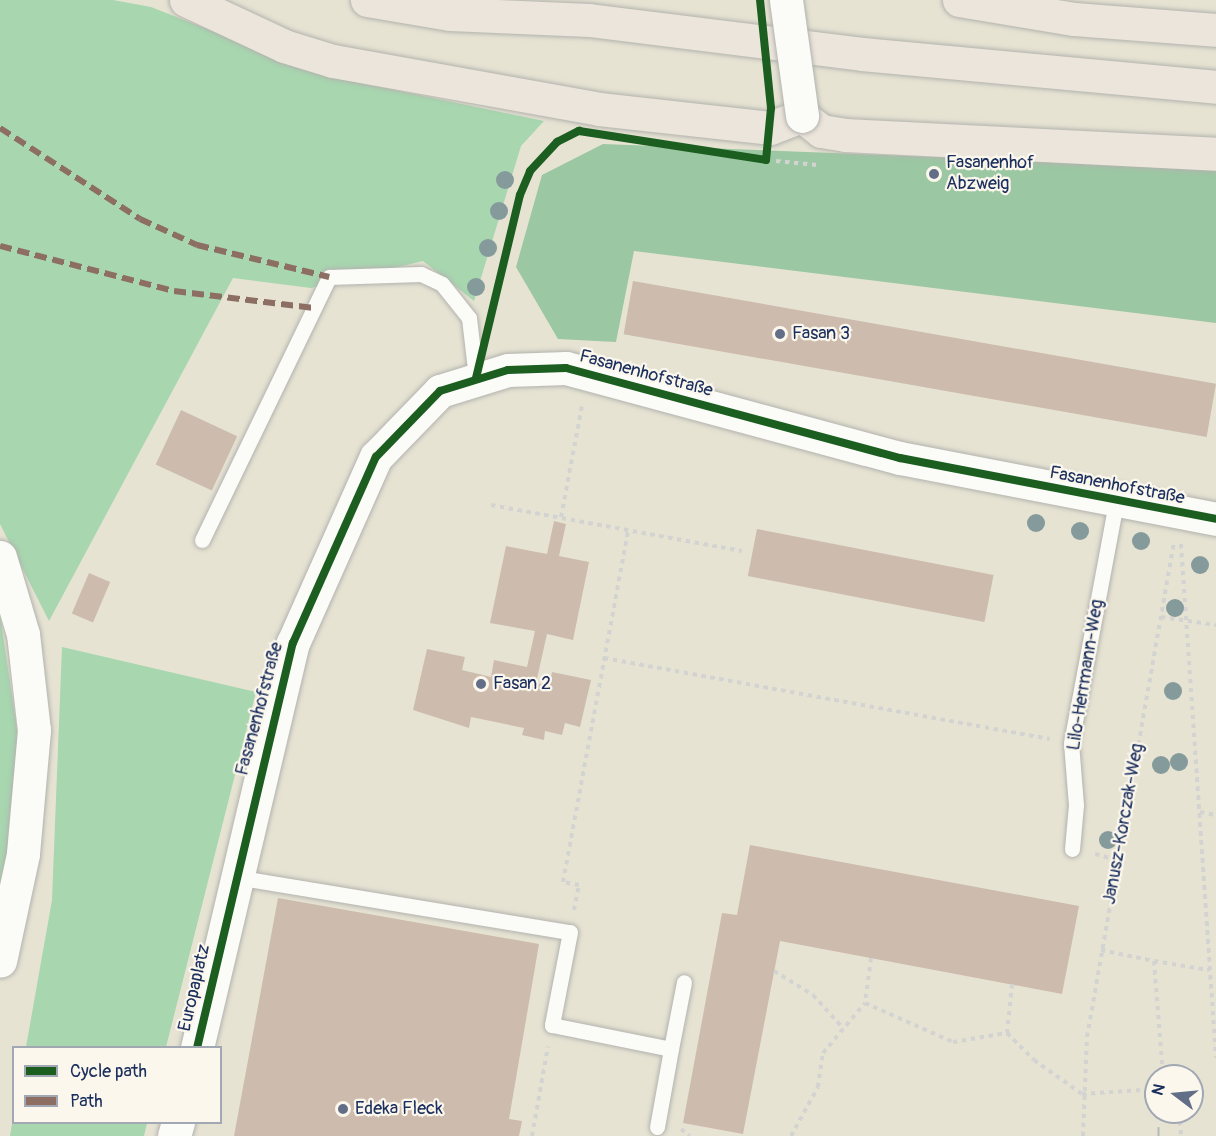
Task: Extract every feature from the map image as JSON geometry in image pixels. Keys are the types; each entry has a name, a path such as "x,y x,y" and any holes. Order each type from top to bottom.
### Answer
{"highway":[{"path":"186,0 284,46 440,83 669,119 770,128 802,116 821,131 845,135 1216,154"},
{"path":"367,0 450,14 589,20 886,57 1216,87"},
{"path":"959,0 1074,19 1216,30"}],"street":[{"path":"786,0 802,116"},
{"name":"Fasanenhofstraße","path":"222,936 272,715 323,565 376,457 440,391 476,378 566,368 900,458 1116,502 1216,519"},
{"path":"0,557 23,634 34,730 23,855 0,961"},
{"name":"Europaplatz","path":"197,1046 222,936"}],"lane":[{"path":"202,540 329,277 422,274 442,284 469,318 476,378"},
{"name":"Lilo-Herrmann-Weg","path":"1072,849 1076,805 1071,743 1116,502"},
{"path":"236,877 570,932 552,1024 671,1049"},
{"path":"657,1126 684,982"}],"path":[{"path":"766,160 824,166"},
{"path":"561,517 582,406"},
{"path":"491,505 742,551"},
{"path":"1179,514 1216,1058"},
{"path":"570,932 579,885 563,882 628,530"},
{"path":"1161,617 1216,625"},
{"path":"604,658 1071,743"},
{"path":"1200,812 1216,815"},
{"path":"1101,950 1209,970"},
{"path":"791,1136 818,1087 823,1053 865,1003 871,958"},
{"path":"1154,961 1162,1064"},
{"path":"774,971 813,995 843,1028"},
{"path":"1007,1033 1012,984"},
{"path":"865,1003 953,1042 1007,1033"},
{"path":"532,1136 552,1024"},
{"path":"1007,1033 1034,1060 1082,1094 1144,1090"}],"green space":[{"path":"0,0 113,0 151,7 327,76 544,121 521,146 474,301 423,261 311,288 233,278 49,621 0,524"},
{"path":"603,144 1216,168 1216,323 634,251 616,342 558,339 516,267 542,175"},
{"path":"0,615 18,736 10,842 0,889"},
{"path":"62,647 256,692 166,1046 26,1046 52,900"},
{"path":"12,1124 147,1124 144,1136 10,1136"}],"building":[{"path":"633,281 1216,384 1207,437 624,334"},
{"path":"181,410 237,436 212,491 156,464"},
{"path":"554,521 566,524 559,556 589,562 573,640 547,634 536,683 549,686 552,672 591,680 580,727 565,723 562,735 545,731 544,740 522,735 524,728 471,717 469,728 413,710 427,649 465,657 462,670 491,677 494,660 527,667 535,631 490,623 506,546 547,554"},
{"path":"757,529 994,575 984,622 748,576"},
{"path":"89,573 110,582 93,622 72,614"},
{"path":"750,845 1079,906 1062,994 780,941 743,1134 683,1123 722,913 737,915"},
{"path":"278,898 539,944 509,1119 522,1121 519,1136 234,1136"}],"tram line":[{"path":"1159,1128 1159,1136"}],"marked path":[{"path":"0,128 140,219 197,245 329,277"},
{"path":"0,246 174,291 314,308"}],"cycle path":[{"path":"476,378 520,195 530,171 557,142 579,131 766,160 771,108 760,0"},
{"path":"197,1046 293,643 376,457 440,391 508,370 566,368 900,458 1216,519"}],"place":[{"name":"Fasanenhof Abzweig","path":"934,174"},
{"name":"Fasan 3","path":"780,334"},
{"name":"Fasan 2","path":"481,684"},
{"name":"Edeka Fleck","path":"343,1109"}]}
